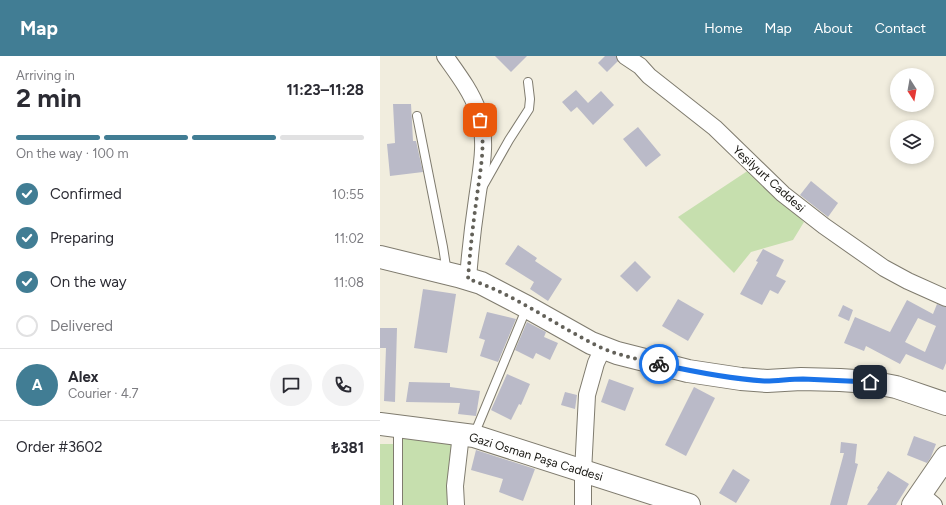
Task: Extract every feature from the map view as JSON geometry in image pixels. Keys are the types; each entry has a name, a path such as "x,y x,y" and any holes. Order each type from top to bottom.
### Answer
{"street":[{"path":"445,56 474,101 484,140 470,250 468,279"},
{"name":"Yeşilyurt Caddesi","path":"625,56 640,66 649,76 715,128 783,194 824,226 894,274 946,298"},
{"path":"380,257 447,273 481,283 591,343 617,354 716,376 767,381 802,379 870,382 896,387 946,404"},
{"path":"583,505 587,395 596,362 603,348"},
{"name":"Gazi Osman Paşa Caddesi","path":"389,425 467,435 689,505"},
{"path":"456,505 456,486 467,435"},
{"path":"923,501 946,457"}],"lane":[{"path":"478,193 528,109 530,98 528,82"},
{"path":"417,116 447,273"},
{"path":"467,435 493,386 527,307"},
{"path":"389,425 398,505"}],"green space":[{"path":"749,170 804,222 793,240 751,252 734,273 678,217"},
{"path":"403,438 452,442 447,505 402,505"},
{"path":"380,444 395,444 394,505 380,505"}],"building":[{"path":"495,56 527,56 511,72"},
{"path":"605,56 616,56 618,61 607,72 598,63"},
{"path":"576,90 588,103 601,91 614,105 593,125 577,107 571,112 562,102"},
{"path":"393,104 411,104 413,141 416,141 423,172 390,176 387,144 395,143"},
{"path":"638,127 661,155 646,167 623,139"},
{"path":"811,181 838,203 828,217 800,195"},
{"path":"518,245 537,258 535,261 562,279 548,301 530,289 534,282 505,264"},
{"path":"763,249 784,260 776,276 786,281 778,294 770,290 762,305 740,294 758,262 756,261"},
{"path":"635,261 651,277 637,292 620,276"},
{"path":"423,289 456,294 447,353 414,348"},
{"path":"678,299 704,314 688,341 662,326"},
{"path":"907,300 933,314 937,304 946,307 946,363 943,370 906,354 900,364 866,346 864,351 844,343 855,317 890,332","holes":["918,318 936,326 925,352 905,342"]},
{"path":"843,305 853,310 849,321 838,316"},
{"path":"487,312 516,319 498,362 480,356 485,340 479,338"},
{"path":"527,322 546,332 544,337 558,343 550,360 536,353 533,359 515,350"},
{"path":"380,328 397,328 395,402 384,401 386,348 380,348"},
{"path":"507,374 530,384 521,405 519,404 511,420 491,410"},
{"path":"609,379 634,388 625,411 601,402"},
{"path":"409,382 450,383 450,387 480,391 476,416 458,414 460,403 406,402"},
{"path":"694,387 715,398 686,456 665,445"},
{"path":"565,392 577,395 575,409 561,405"},
{"path":"914,436 936,444 927,463 907,455"},
{"path":"841,442 857,444 855,463 858,464 847,505 830,505 844,453 840,453"},
{"path":"476,450 535,469 523,501 499,492 503,479 471,470"},
{"path":"733,469 750,480 736,503 719,493"},
{"path":"888,471 909,484 896,505 867,505 878,489 877,488"}],"way so far":[{"path":"480,120 484,140 470,250 468,279 481,283 508,296 591,343 617,354 659,364"}],"route":[{"path":"659,364 688,371 741,379 767,381 802,379 870,382"}]}
